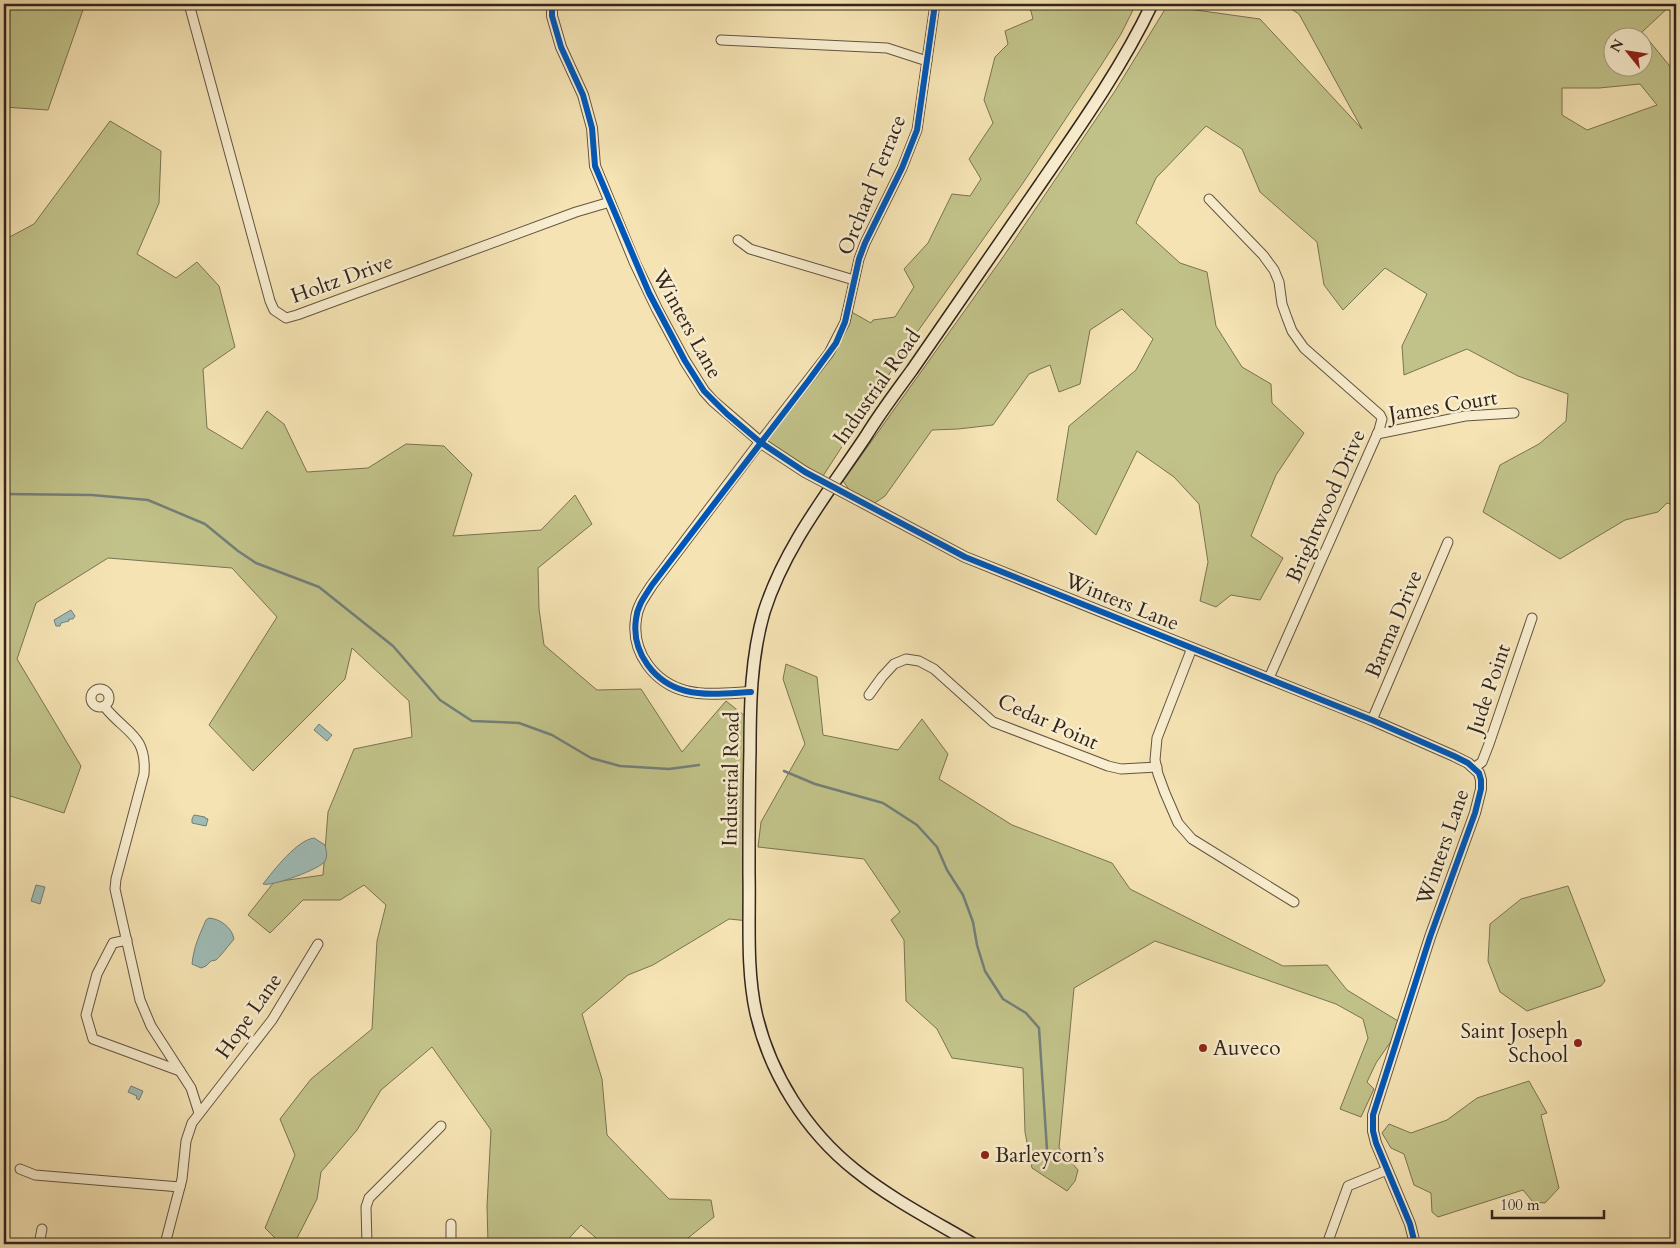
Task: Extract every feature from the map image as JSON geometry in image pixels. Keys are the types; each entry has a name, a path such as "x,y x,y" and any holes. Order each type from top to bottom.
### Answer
{"main road":[{"name":"Industrial Road","path":"973,1244 886,1192 842,1159 806,1119 776,1072 756,1011 749,921 751,692 756,651 764,614 780,570 794,543 883,410 1076,132 1115,73 1140,30 1152,4"}],"street":[{"name":"Holtz Drive","path":"189,4 270,301 274,310 286,318 576,212 610,202"},
{"name":"Winters Lane","path":"552,4 552,16 561,47 583,95 592,128 595,166 649,293 696,378 713,401 760,442 805,472 965,557 1372,720 1454,756 1479,773 1482,784 1475,813 1430,937 1373,1115 1376,1143 1410,1224 1415,1244"},
{"name":"Orchard Terrace","path":"760,442 810,380 836,343 845,322 864,243 902,168 916,130 928,61 935,4"},
{"path":"720,40 887,48 928,61"},
{"name":"Brightwood Drive","path":"1209,199 1274,270 1279,282 1282,304 1292,332 1304,348 1380,414 1382,419 1269,678"},
{"path":"738,240 750,249 758,252 854,280"},
{"name":"James Court","path":"1377,434 1465,416 1514,413"},
{"path":"751,692 704,694 686,691 669,685 659,678 641,655 636,641 635,620 642,600 652,585 760,442"},
{"name":"Barma Drive","path":"1372,720 1448,542"},
{"name":"Jude Point","path":"1474,768 1482,762 1489,744 1532,618"},
{"path":"1192,648 1157,738 1156,767 1168,801 1184,833 1206,850 1294,902"},
{"name":"Cedar Point","path":"869,695 894,664 906,659 919,661 934,669 986,715 1002,725 1108,766 1121,769 1156,767"},
{"path":"104,706 112,717 124,725 139,742 145,760 144,774 115,889 139,995 147,1018 191,1088 199,1113"},
{"path":"127,940 113,943 97,974 86,1015 93,1039 180,1071"},
{"name":"Hope Lane","path":"165,1244 180,1188 188,1133 192,1123 272,1020 318,944"},
{"path":"367,1244 366,1207 370,1198 440,1126"},
{"path":"20,1169 34,1176 180,1188"},
{"path":"1327,1244 1348,1186 1387,1170"},
{"path":"451,1244 452,1224"},
{"path":"39,1244 42,1229"}],"green space":[{"path":"4,4 85,4 48,110 4,107"},
{"path":"1029,4 1136,4 1121,34 1100,67 1023,183 908,345 821,479 760,442 829,353 848,310 871,323 873,320 895,317 914,287 904,269 928,243 952,194 970,196 981,179 969,159 993,123 984,100 995,57 1008,44 1005,31 1033,19"},
{"path":"1283,4 1672,4 1646,28 1602,28 1602,78 1652,78 1652,44 1673,70 1676,70 1676,506 1667,503 1658,512 1625,520 1560,559 1483,512 1500,465 1539,444 1566,421 1568,394 1518,376 1467,349 1404,375 1402,346 1427,294 1385,268 1343,310 1324,285 1317,242 1260,192 1242,149 1206,126 1156,178 1136,223 1180,263 1207,272 1216,326 1242,367 1271,384 1272,403 1304,433 1276,475 1251,536 1283,558 1260,600 1231,595 1216,607 1200,601 1208,562 1199,504 1174,477 1137,451 1096,535 1057,500 1069,426 1136,370 1153,339 1122,309 1090,330 1080,384 1059,392 1050,365 1029,374 993,425 932,430 885,496 869,507 856,499 843,481 1003,257 1115,91 1167,6 1260,19 1362,129 1299,14","holes":["1640,84 1657,105 1587,130 1562,115 1562,88 1599,88"]},
{"path":"110,121 161,151 159,203 137,254 176,278 197,262 219,286 235,347 203,369 207,428 242,449 267,411 284,424 307,472 368,468 406,444 444,446 472,474 453,536 541,530 575,495 592,524 538,568 539,609 544,645 597,690 641,689 682,752 726,701 750,720 749,921 729,919 653,965 628,975 582,1014 602,1079 607,1135 669,1199 711,1200 714,1217 688,1238 691,1244 603,1244 581,1225 564,1244 488,1244 487,1206 491,1130 432,1047 381,1090 357,1130 321,1172 317,1199 294,1244 281,1244 265,1228 295,1155 280,1119 311,1079 372,1029 377,941 386,905 364,885 340,900 303,900 270,933 248,915 274,882 323,875 328,812 354,749 412,737 409,701 352,648 345,679 253,771 209,725 277,617 232,568 108,558 36,603 17,659 81,766 64,813 4,794 4,240 34,224"},
{"path":"786,664 817,677 823,735 898,750 922,719 948,754 939,779 1012,825 1112,863 1130,889 1283,966 1327,965 1347,990 1403,1024 1376,1063 1367,1082 1374,1089 1361,1117 1340,1109 1368,1038 1363,1019 1336,1004 1155,941 1074,988 1059,1148 1078,1170 1075,1181 1067,1191 1032,1168 1025,1132 1023,1068 952,1058 937,1029 906,1001 904,940 891,920 900,912 864,859 758,847 761,822 805,744 783,679"},
{"path":"1568,886 1605,981 1601,986 1527,1011 1500,992 1488,961 1490,924 1521,899"},
{"path":"1529,1081 1547,1113 1541,1115 1559,1188 1545,1203 1533,1202 1523,1190 1438,1217 1432,1212 1431,1193 1414,1185 1404,1154 1391,1148 1382,1133 1389,1124 1411,1133 1447,1120 1477,1098"}],"water":[{"path":"71,610 75,616 73,619 61,623 60,626 56,626 54,620"},
{"path":"319,724 332,735 327,741 314,730"},
{"path":"194,815 208,819 206,826 192,823"},
{"path":"314,838 325,845 326,857 322,864 306,873 276,883 263,884 293,850 307,840"},
{"path":"36,885 45,887 40,904 31,901"},
{"path":"209,918 218,920 225,925 231,931 234,939 216,960 201,968 192,964 195,946 206,920"},
{"path":"131,1086 143,1091 139,1100 136,1098 137,1096 128,1092"}],"waterway":[{"path":"4,494 92,495 148,500 205,524 256,563 319,587 393,646 440,700 472,721 519,723 552,735 591,758 620,766 669,769 699,765"},
{"path":"784,771 815,784 883,803 917,825 937,847 947,870 963,895 973,922 977,945 985,971 1003,999 1026,1013 1039,1028 1047,1150 1054,1162"}],"cycle path":[{"path":"552,4 552,16 561,47 583,95 592,128 595,166 649,293 685,361 704,391 727,414 760,442 805,472 965,557 1372,720 1454,756 1468,763 1479,773 1481,789 1475,813 1430,937 1373,1115 1373,1131 1376,1143 1410,1224 1415,1244"},
{"path":"751,692 694,693 664,681 655,674 641,655 635,632 638,610 652,585 836,343 845,322 859,259 865,243 902,168 917,130 935,4"}],"place":[{"name":"Saint Joseph School","path":"1578,1043"},
{"name":"Auveco","path":"1203,1048"},
{"name":"Barleycorn’s","path":"985,1155"}]}
